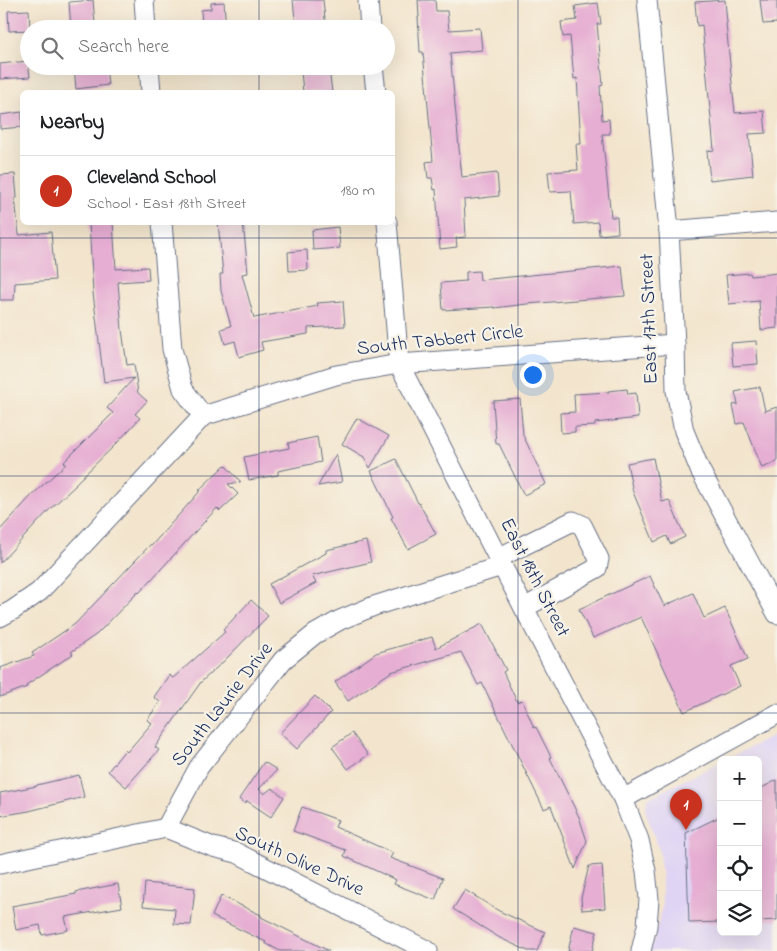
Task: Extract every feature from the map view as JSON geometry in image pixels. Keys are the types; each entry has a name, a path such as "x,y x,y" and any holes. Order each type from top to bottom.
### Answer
{"street":[{"path":"144,0 145,20"},
{"path":"368,0 369,20"},
{"name":"East 17th Street","path":"647,0 669,231 676,391 684,431 700,470 777,614"},
{"path":"150,75 152,90"},
{"path":"374,75 376,90"},
{"path":"669,231 777,222"},
{"path":"162,225 172,348 183,389 203,416"},
{"name":"East 18th Street","path":"387,225 399,364 623,800 639,840 646,871 649,899 647,926 641,951"},
{"name":"South Tabbert Circle","path":"0,617 39,592 203,416 336,375 399,364 675,344"},
{"name":"South Laurie Drive","path":"166,828 199,766 283,660 315,634 340,620 374,606 500,562 573,521 582,525 599,559 597,568 524,608"},
{"path":"623,800 777,714"},
{"path":"0,864 166,828"},
{"name":"South Olive Drive","path":"166,828 213,847 237,853 428,951"}],"shaded area":[{"path":"777,734 777,951 649,951 654,940 662,907 662,879 659,850 645,810 648,798 717,764 717,936 762,936 762,756 733,756"}],"building":[{"path":"93,0 95,20 70,20 69,2"},
{"path":"293,0 323,0 325,20 295,20"},
{"path":"418,0 435,0 436,11 447,11 449,30 480,28 482,50 450,53 462,177 497,173 499,196 464,200 466,237 456,238 457,247 440,249 436,189 434,190 432,178 428,178 426,162 433,161 423,52 420,52"},
{"path":"725,0 735,113 764,111 766,133 749,134 753,175 710,180 707,151 714,150 702,25 697,26 695,2"},
{"path":"760,0 777,0 777,23 763,24"},
{"path":"224,2 225,20 202,20 201,10 211,9 211,3"},
{"path":"598,3 601,24 597,24 603,85 600,86 602,120 609,119 610,134 602,134 611,217 617,217 618,233 599,235 598,222 574,224 571,191 550,192 548,172 578,170 576,144 581,144 577,78 574,79 570,36 563,37 561,22 577,20 575,6"},
{"path":"29,10 30,20 20,20 20,30 9,31 8,11"},
{"path":"20,62 20,75 30,75 30,77 0,79 0,64"},
{"path":"75,75 107,75 108,85 76,89"},
{"path":"301,75 330,75 332,90 303,90"},
{"path":"20,112 20,127 0,129 0,115"},
{"path":"15,174 17,198 15,198 19,235 51,232 55,280 15,283 14,300 0,300 0,175"},
{"path":"89,225 113,225 116,269 148,267 149,280 118,282 127,365 134,364 138,393 147,401 135,414 140,418 76,485 50,509 0,563 0,530 33,494 66,464 64,462 113,413 107,408 134,378 104,382 93,293"},
{"path":"218,225 243,225 248,273 242,274 254,318 318,306 317,303 343,301 345,326 308,328 308,334 261,342 263,350 239,357 235,341 225,344 221,329 231,326 221,291 220,274 223,274"},
{"path":"338,227 340,248 313,250 312,230"},
{"path":"307,250 308,270 289,271 288,252"},
{"path":"622,266 625,296 494,308 443,310 441,283 466,281 466,272 479,271 480,280"},
{"path":"750,273 751,276 777,273 777,328 761,330 759,301 729,304 726,275"},
{"path":"756,341 758,364 733,366 731,343"},
{"path":"760,387 765,411 777,407 777,462 762,468 744,422 737,424 733,405 738,404 735,392"},
{"path":"627,389 628,394 636,393 638,418 595,423 595,426 575,427 575,432 561,433 560,413 575,412 574,394"},
{"path":"520,399 523,435 546,484 524,495 499,444 496,444 493,401"},
{"path":"357,418 389,436 370,468 364,457 342,444"},
{"path":"317,437 321,462 278,471 278,475 249,480 244,457 289,448 288,443"},
{"path":"336,454 342,482 318,486"},
{"path":"653,458 662,502 669,500 685,537 670,544 667,536 654,542 633,492 627,463"},
{"path":"396,459 436,534 408,549 391,518 393,517 371,471"},
{"path":"225,465 241,482 228,484 238,494 220,511 217,508 139,593 97,634 71,652 73,654 26,685 27,687 0,697 0,668 34,656 32,653 75,624 152,545 201,490 199,490"},
{"path":"366,541 371,562 312,576 316,583 279,603 269,584 326,553 326,550"},
{"path":"650,576 664,606 693,593 704,618 725,608 748,659 731,666 740,686 684,712 641,617 593,638 579,609"},
{"path":"251,600 268,616 201,682 155,747 159,750 126,787 108,771 125,750 127,752 152,723 147,720 160,702 154,697 169,675 173,678 225,632 223,630"},
{"path":"482,624 506,670 503,672 517,702 522,700 579,817 587,841 575,869 551,806 544,809 482,683 478,685 461,652 391,672 348,701 335,682 376,653 432,637 436,648"},
{"path":"315,696 331,712 297,749 280,733"},
{"path":"352,733 368,755 348,769 332,747"},
{"path":"264,762 277,770 259,789 264,794 272,788 284,797 271,817 247,801 245,804 239,799"},
{"path":"79,775 84,797 29,811 0,816 0,793"},
{"path":"777,780 777,920 762,921 762,788"},
{"path":"302,807 338,820 335,827 393,853 390,858 443,878 435,900 394,884 396,880 344,856 346,850 293,831"},
{"path":"717,818 717,922 689,923 686,833"},
{"path":"602,865 605,908 582,910 581,898 589,866"},
{"path":"145,883 195,888 191,925 174,924 175,909 143,906"},
{"path":"118,884 122,907 65,917 68,930 42,935 40,925 16,930 12,906"},
{"path":"465,890 499,911 545,932 537,951 528,951 500,938 453,909"},
{"path":"221,896 329,951 280,951 266,942 212,916"},
{"path":"574,926 597,932 592,951 568,951"}],"place":[{"name":"Cleveland School","path":"686,830"}]}
